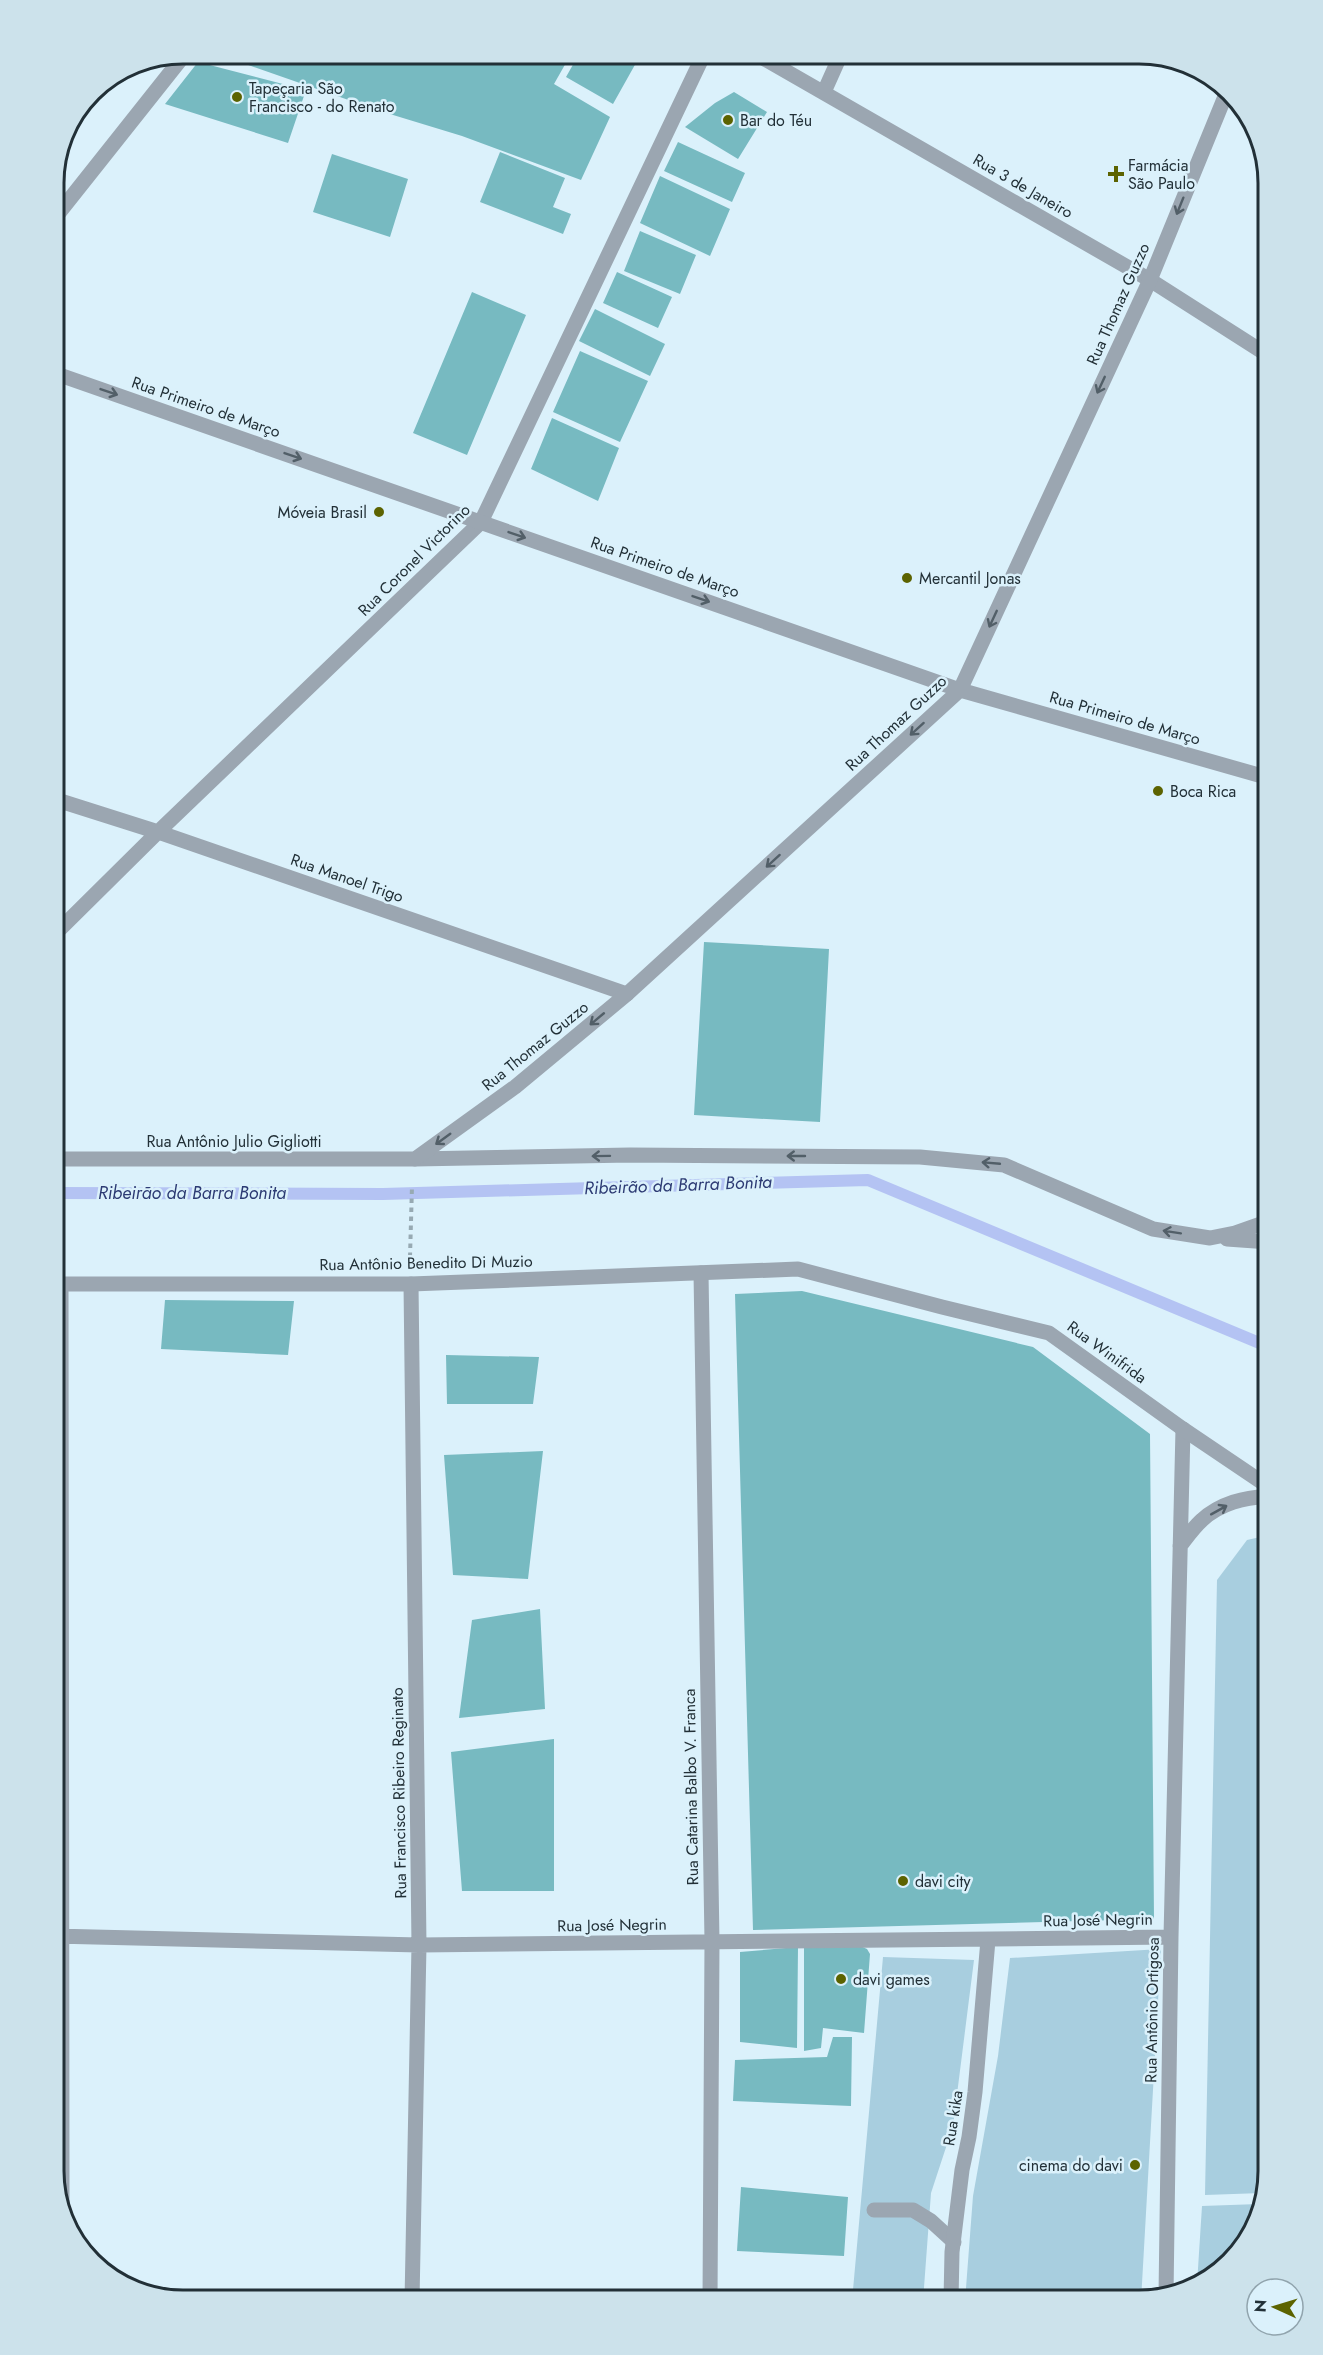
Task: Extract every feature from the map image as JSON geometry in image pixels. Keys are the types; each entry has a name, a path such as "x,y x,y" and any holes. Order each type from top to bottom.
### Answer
{"street":[{"path":"65,205 176,65"},
{"name":"Rua Coronel Victorino","path":"65,924 481,522 699,65"},
{"name":"Rua 3 de Janeiro","path":"776,65 1150,280 1258,349"},
{"path":"824,92 836,65"},
{"name":"Rua Thomaz Guzzo","path":"415,1159 515,1087 627,994 960,690 1150,280 1224,100"},
{"name":"Rua Primeiro de Março","path":"65,377 960,690 1258,775"},
{"name":"Rua Manoel Trigo","path":"65,802 158,832 627,994"},
{"name":"Rua Antônio Julio Gigliotti","path":"65,1159 415,1159 630,1155 920,1157 1004,1164 1153,1230 1210,1238 1258,1241"},
{"path":"1210,1238 1258,1225"},
{"name":"Rua Antônio Benedito Di Muzio","path":"64,1284 411,1284 798,1269"},
{"name":"Rua Winifrida","path":"798,1269 1049,1333 1258,1479"},
{"name":"Rua Catarina Balbo V. Franca","path":"701,1273 712,1941 710,2290"},
{"name":"Rua Francisco Ribeiro Reginato","path":"411,1284 419,1945 412,2290"},
{"name":"Rua Antônio Ortigosa","path":"1166,2287 1171,1937 1184,1429"},
{"path":"1180,1546 1203,1518 1237,1500 1258,1496"},
{"name":"Rua José Negrin","path":"64,1936 419,1945 1171,1937"},
{"name":"Rua kika","path":"952,2290 962,2170 975,2092 988,1940"},
{"path":"874,2210 913,2210 931,2221 954,2242"}],"path":[{"path":"410,1249 412,1183"}],"shaded area":[{"path":"1258,1538 1257,2187 1256,2193 1205,2195 1217,1580 1247,1540"},
{"path":"1161,1949 1142,2290 966,2290 973,2196 998,2056 1010,1958"},
{"path":"883,1957 974,1960 953,2126 931,2193 924,2290 853,2290"},
{"path":"1253,2204 1246,2224 1229,2250 1218,2261 1198,2275 1202,2206"}],"building":[{"name":"Tapeçaria São Francisco - do Renato","path":"196,65 210,65 306,90 288,143 165,104"},
{"path":"248,65 565,65 554,84 610,117 581,180 462,136 380,111"},
{"path":"573,65 635,65 613,104 566,77"},
{"name":"Bar do Téu","path":"734,92 767,112 738,159 685,127 715,103"},
{"path":"678,142 745,173 732,202 664,171"},
{"path":"500,152 565,178 553,207 571,214 563,234 480,202"},
{"path":"332,154 408,179 390,237 313,212"},
{"path":"660,176 730,209 710,256 640,223"},
{"path":"640,231 696,255 680,294 624,271"},
{"path":"617,272 672,297 658,328 603,303"},
{"path":"472,292 526,315 467,455 413,433"},
{"path":"595,309 665,344 650,376 579,341"},
{"path":"580,351 648,381 620,442 553,412"},
{"path":"552,418 619,448 598,501 531,469"},
{"path":"704,942 829,949 820,1122 694,1115"},
{"path":"802,1291 1033,1347 1150,1434 1154,1919 753,1930 735,1294"},
{"path":"165,1300 294,1301 288,1355 161,1349"},
{"path":"446,1355 539,1357 533,1404 447,1404"},
{"path":"543,1451 528,1579 453,1575 444,1455"},
{"path":"540,1609 545,1709 459,1718 472,1620"},
{"path":"554,1739 554,1891 462,1891 451,1752"},
{"path":"858,1945 867,1949 870,1954 864,2033 823,2028 821,2048 804,2051 804,1948"},
{"path":"798,1947 797,2048 740,2042 740,1952"},
{"path":"833,2037 852,2037 851,2106 733,2101 735,2060 827,2057"},
{"path":"741,2187 848,2197 844,2256 737,2251"}],"waterway":[{"name":"Ribeirão da Barra Bonita","path":"64,1193 383,1194 868,1180 1258,1342"}],"place":[{"name":"Tapeçaria São Francisco - do Renato","path":"237,97"},
{"name":"Bar do Téu","path":"728,120"},
{"name":"Farmácia São Paulo","path":"1116,174"},
{"name":"Móveia Brasil","path":"379,512"},
{"name":"Mercantil Jonas","path":"907,578"},
{"name":"Boca Rica","path":"1158,791"},
{"name":"davi city","path":"903,1881"},
{"name":"davi games","path":"841,1979"},
{"name":"cinema do davi","path":"1135,2165"}]}
